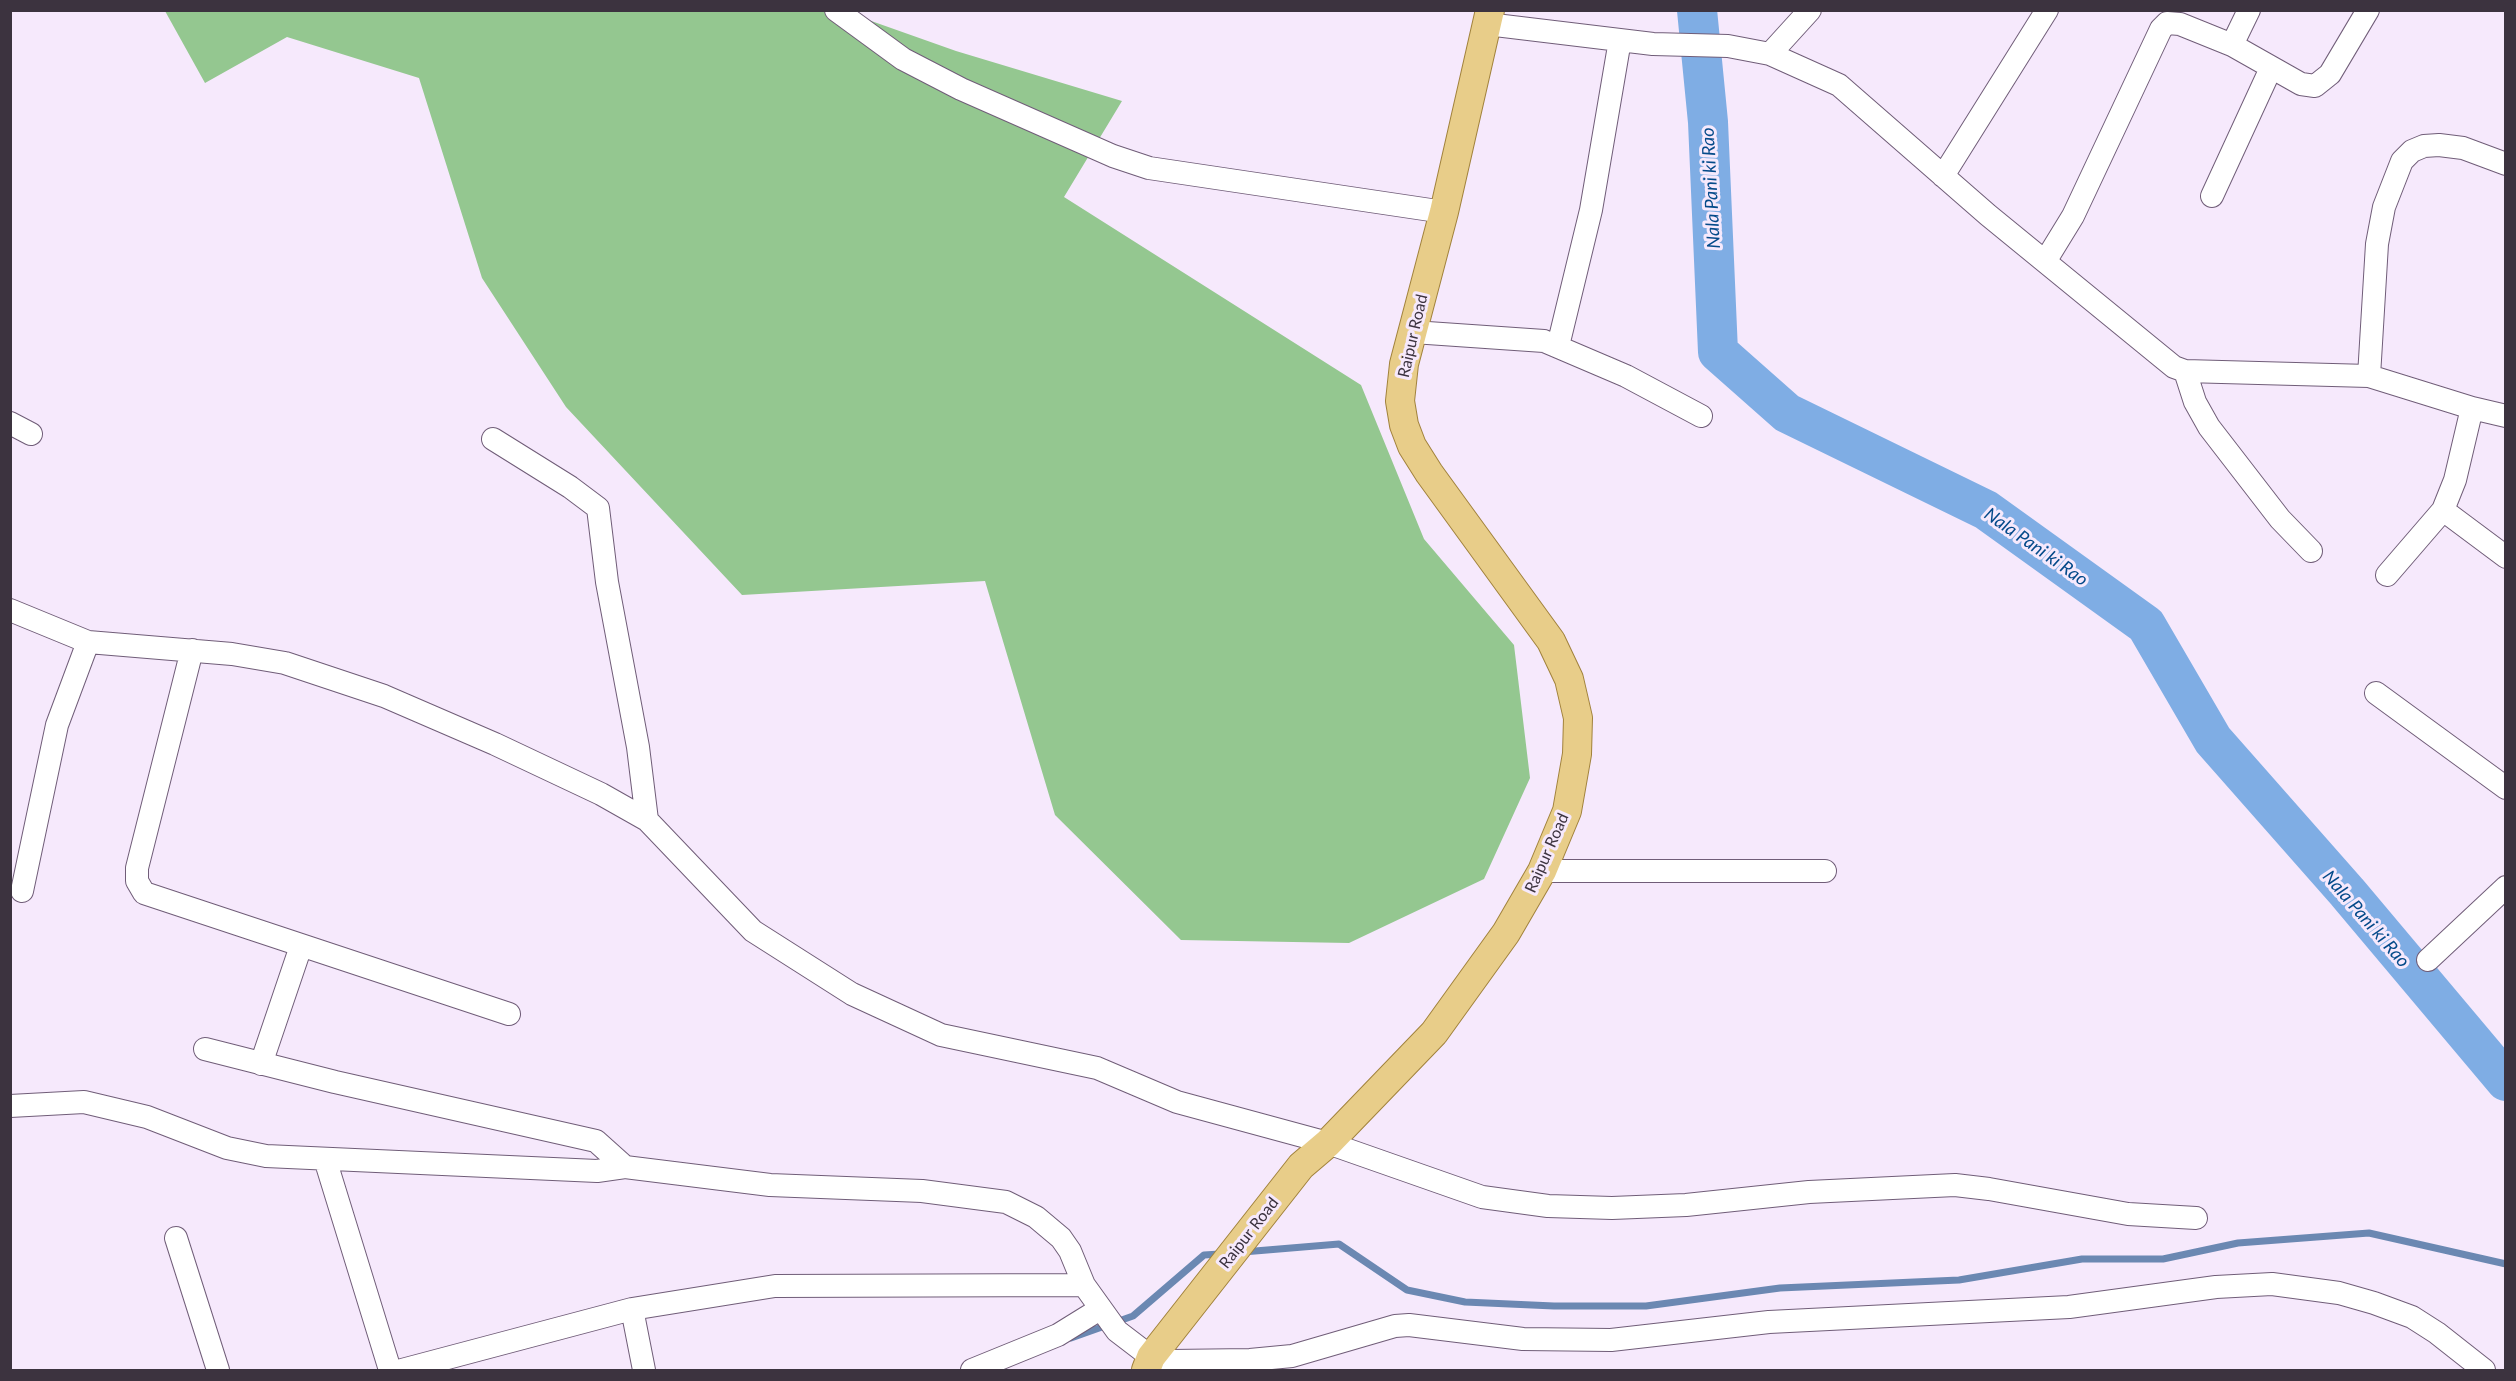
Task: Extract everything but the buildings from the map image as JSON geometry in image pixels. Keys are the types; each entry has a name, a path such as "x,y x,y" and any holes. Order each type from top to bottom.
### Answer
{"main road":[{"name":"Raipur Road","path":"1149,1364 1301,1166 1328,1143 1434,1033 1506,933 1542,871 1566,811 1577,754 1578,718 1569,679 1551,641 1429,473 1412,446 1404,425 1400,400 1404,364 1444,212 1489,17"}],"street":[{"path":"836,10 903,58 961,89 1113,156 1149,168 1444,212"},
{"path":"1770,54 1810,10"},
{"path":"1943,176 2047,10"},
{"path":"2232,45 2249,10"},
{"path":"2046,260 2073,216 2164,25 2170,22 2180,24 2232,45 2307,86 2322,83 2330,74 2368,10"},
{"path":"1489,17 1620,40 1653,44 1728,46 1770,54 1839,85 1943,176 2164,361 2185,371 2369,376 2505,416"},
{"path":"1558,346 1591,210 1620,40"},
{"path":"2212,196 2271,68"},
{"path":"2369,376 2377,244 2384,207 2402,161 2412,151 2424,146 2439,145 2463,148 2505,164"},
{"path":"1413,332 1534,339 1558,346 1626,376 1701,416"},
{"path":"2185,371 2195,402 2209,427 2280,519 2312,551"},
{"path":"2387,575 2443,510 2455,480 2472,408"},
{"path":"10,423 32,434"},
{"path":"493,439 570,486 598,508 607,582 638,747 647,820"},
{"path":"2443,510 2505,557"},
{"path":"10,610 88,642 232,654 285,663 384,696 506,749 601,794 647,820 753,931 852,994 941,1035 1097,1068 1178,1102 1328,1143 1482,1197 1548,1206 1612,1208 1686,1205 1809,1192 1954,1185 1989,1189 2128,1214 2196,1218"},
{"path":"22,891 57,725 88,642"},
{"path":"192,650 137,868 140,889 152,898 509,1014"},
{"path":"2376,693 2505,788"},
{"path":"1542,871 1825,871"},
{"path":"2428,960 2505,887"},
{"path":"261,1064 300,946"},
{"path":"205,1049 596,1141 625,1167"},
{"path":"10,1106 84,1102 147,1117 195,1138 245,1153 326,1159 597,1171 625,1167 770,1185 922,1191 1006,1202 1036,1217 1061,1238 1070,1251 1084,1285 1108,1320 1149,1364 1292,1356 1402,1326 1523,1339 1611,1340 1769,1323 2069,1307 2216,1287 2272,1284 2339,1293 2412,1317 2444,1338 2484,1371"},
{"path":"326,1159 390,1371"},
{"path":"176,1238 218,1371"},
{"path":"402,1371 464,1363 632,1309 775,1286 1084,1285"},
{"path":"632,1309 644,1371"},
{"path":"972,1371 1058,1335 1108,1320"}],"green space":[{"path":"165,11 843,11 956,51 1122,101 1064,197 1361,385 1424,539 1514,645 1530,778 1484,879 1349,943 1181,940 1055,815 985,581 742,595 566,407 482,278 419,78 287,37 205,83"}],"waterway":[{"name":"Nala Pani ki Rao","path":"1697,10 1708,122 1718,352 1787,413 1986,510 2146,625 2213,740 2347,892 2506,1081"},
{"path":"1243,1252 1339,1244 1407,1290 1465,1302 1554,1306 1646,1306 1780,1288 1959,1280 2082,1259 2163,1259 2238,1243 2369,1233 2506,1264"},
{"path":"1071,1338 1133,1316 1204,1255 1220,1254"}]}
